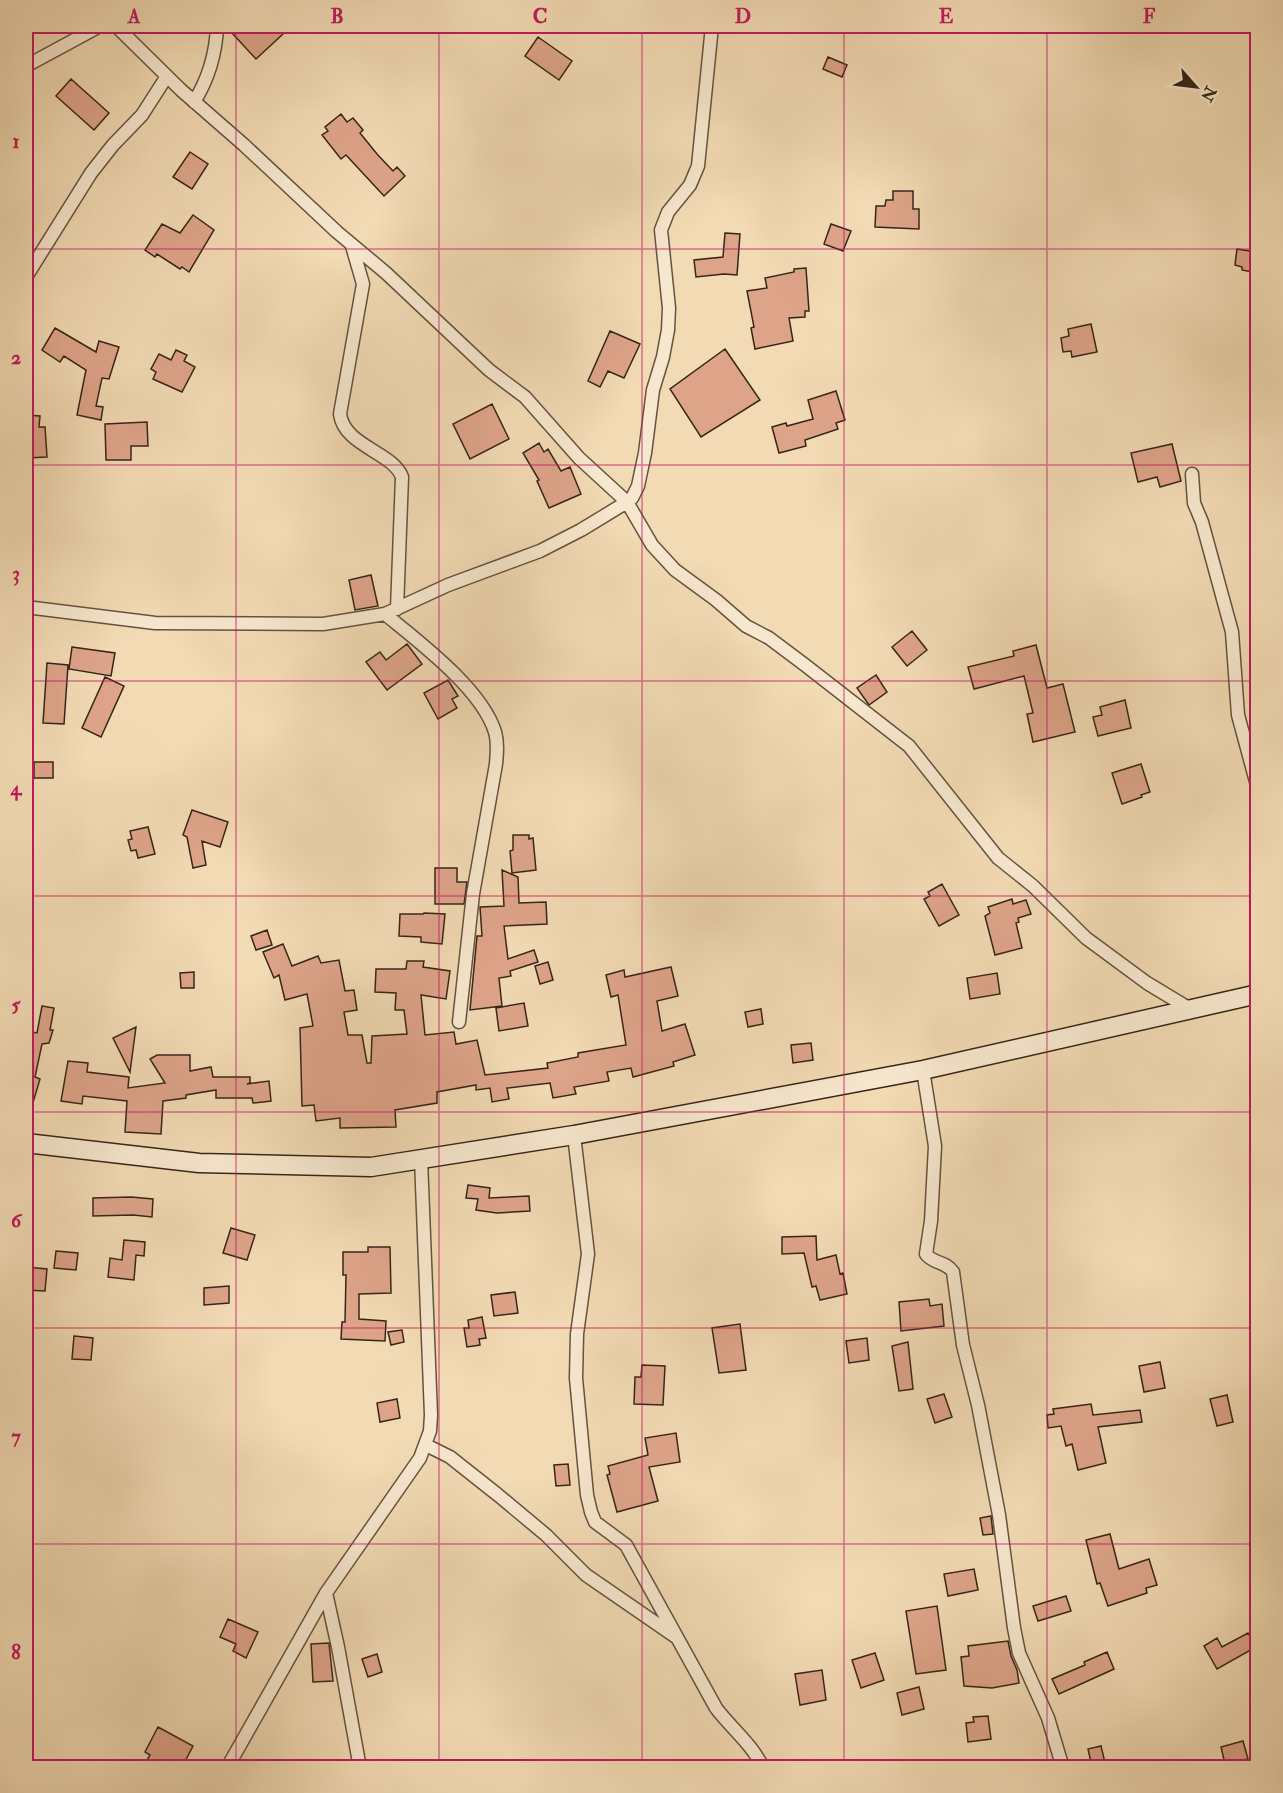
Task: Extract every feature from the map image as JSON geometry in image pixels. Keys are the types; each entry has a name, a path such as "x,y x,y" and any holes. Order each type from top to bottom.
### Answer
{"main road":[{"path":"26,1143 199,1163 371,1167 574,1134 923,1070 1257,994"}],"street":[{"path":"26,66 100,26"},
{"path":"116,26 194,102 386,273 489,370 525,397 579,458 627,502 652,545 675,570 716,600 746,626 769,638 805,665 909,746 998,858 1033,886 1086,938 1147,982 1190,1009"},
{"path":"194,102 206,84 211,69 217,26"},
{"path":"26,607 155,623 323,624 391,612 448,585 540,551 581,530 632,498 638,486 645,453 653,390 668,330 669,308 661,230 668,212 690,185 698,166 712,26"},
{"path":"26,278 91,173 113,145 142,115 167,76"},
{"path":"352,244 363,284 340,414 342,424 350,434 399,471 402,477 391,612"},
{"path":"1192,474 1194,503 1202,522 1232,632 1238,715 1257,789"},
{"path":"391,612 439,658 479,704 495,732 496,764 473,894 459,1022"},
{"path":"923,1070 935,1146 931,1221 926,1254 928,1258 948,1265 953,1272 963,1344 978,1405 999,1515 1019,1653 1048,1718 1063,1767"},
{"path":"574,1134 588,1254 578,1324 576,1378 587,1495 591,1512 595,1522 626,1545 716,1708 752,1750 763,1767"},
{"path":"227,1767 326,1593 413,1468 426,1445 431,1415 421,1159"},
{"path":"426,1445 450,1457 498,1495 546,1535 586,1575 679,1639"},
{"path":"326,1593 360,1767"}],"building":[{"path":"240,26 275,26 283,34 256,59 232,33"},
{"path":"538,37 572,61 559,80 525,56"},
{"path":"828,57 847,65 842,77 823,69"},
{"path":"71,79 109,113 94,130 56,96"},
{"path":"341,114 347,122 353,118 363,130 360,133 377,154 393,171 397,167 405,176 384,196 346,155 341,159 322,135 328,131 325,127"},
{"path":"190,152 208,164 192,189 173,177"},
{"path":"893,191 913,191 913,209 919,209 919,229 875,227 876,206 885,206 886,200 893,200"},
{"path":"193,215 214,230 189,272 145,250 162,224 180,233"},
{"path":"831,224 851,231 843,251 824,244"},
{"path":"725,233 740,234 737,275 696,277 694,260 723,257"},
{"path":"1237,249 1256,252 1257,273 1242,270 1242,267 1235,265"},
{"path":"806,268 809,311 805,311 805,317 789,318 793,341 755,349 751,328 754,327 747,291 767,288 765,278 794,272 794,269"},
{"path":"1091,324 1097,352 1072,357 1071,351 1063,352 1061,338 1069,336 1068,329"},
{"path":"55,328 96,352 99,341 119,347 109,379 102,378 96,406 103,407 101,420 77,415 86,370 64,356 60,362 42,350"},
{"path":"610,331 640,344 624,378 608,371 600,387 588,381"},
{"path":"725,349 760,400 701,437 670,389"},
{"path":"176,350 187,355 184,361 195,367 182,392 153,379 156,372 151,369 159,354 171,360"},
{"path":"836,391 845,420 836,423 838,429 805,440 806,446 779,453 772,427 786,423 787,426 813,419 808,400"},
{"path":"492,404 509,439 470,459 453,424"},
{"path":"26,415 40,416 39,427 45,427 47,457 26,458"},
{"path":"147,422 148,446 131,446 131,460 106,460 105,424"},
{"path":"539,443 544,452 548,449 561,471 570,467 581,494 549,508 537,481 539,480 523,453"},
{"path":"1172,444 1181,481 1160,487 1157,477 1138,482 1131,453"},
{"path":"371,575 378,606 355,610 349,580"},
{"path":"912,631 927,650 907,666 892,647"},
{"path":"407,644 422,664 387,690 366,662 380,652 386,660"},
{"path":"1036,645 1047,688 1063,684 1075,732 1033,742 1027,714 1033,713 1024,676 974,689 968,667 1014,656 1013,651"},
{"path":"72,647 115,653 111,676 69,669"},
{"path":"47,663 68,665 64,724 43,723"},
{"path":"876,675 887,692 869,705 857,688"},
{"path":"105,677 124,686 101,737 82,728"},
{"path":"448,680 458,696 452,699 457,708 438,719 424,693"},
{"path":"1125,700 1131,728 1098,736 1093,717 1102,715 1100,707"},
{"path":"34,762 53,762 53,778 34,778"},
{"path":"1141,764 1150,792 1122,804 1112,773"},
{"path":"192,810 228,822 220,847 202,841 206,865 193,868 187,837 183,835"},
{"path":"148,827 155,854 138,858 136,850 131,851 128,840 132,839 130,831"},
{"path":"513,835 529,835 529,839 533,838 536,870 512,873 510,851 513,850"},
{"path":"435,868 457,868 457,882 467,882 464,904 435,904"},
{"path":"502,870 518,877 519,903 546,902 547,924 504,926 508,959 534,950 538,962 510,971 511,976 499,978 502,1006 470,1010 477,936 482,936 480,907 504,906"},
{"path":"942,884 959,915 939,926 924,899 930,896 928,892"},
{"path":"1012,899 1013,904 1026,900 1031,914 1018,918 1019,922 1016,923 1022,948 995,955 985,916 990,913 988,907"},
{"path":"400,914 445,914 442,944 421,942 421,937 399,936"},
{"path":"267,930 272,945 256,950 251,936"},
{"path":"283,944 292,966 318,956 321,963 339,960 345,991 354,990 357,1010 344,1012 348,1035 362,1035 367,1063 371,1063 372,1036 407,1034 404,1010 395,1010 396,993 375,992 376,969 406,969 407,961 424,961 423,967 450,971 446,999 421,995 425,1035 454,1032 456,1044 477,1040 485,1075 548,1068 547,1063 578,1057 578,1053 626,1045 618,995 611,997 606,975 624,970 625,977 671,967 678,996 657,1001 662,1031 685,1024 695,1055 673,1062 674,1066 633,1077 631,1068 607,1072 609,1081 574,1087 576,1094 553,1098 550,1083 507,1088 509,1099 492,1102 490,1088 476,1090 476,1085 437,1092 437,1103 395,1110 396,1127 340,1128 340,1118 316,1121 314,1105 302,1106 300,1028 313,1026 307,994 285,1000 279,975 274,978 263,952"},
{"path":"548,962 553,980 540,984 535,966"},
{"path":"194,972 194,988 181,988 180,973"},
{"path":"997,973 1000,994 970,999 967,978"},
{"path":"524,1003 528,1026 499,1031 496,1008"},
{"path":"42,1006 54,1008 50,1030 53,1030 49,1043 42,1044 35,1077 40,1079 29,1116 26,1116 26,1031 37,1033"},
{"path":"761,1009 763,1024 748,1027 745,1012"},
{"path":"136,1027 130,1072 113,1038"},
{"path":"811,1043 813,1060 793,1063 791,1045"},
{"path":"157,1055 190,1055 190,1071 211,1067 213,1077 250,1077 250,1083 247,1084 269,1081 271,1101 253,1103 252,1098 216,1098 216,1090 163,1101 161,1134 125,1132 127,1101 83,1096 82,1104 61,1101 68,1061 88,1063 87,1072 129,1077 128,1088 165,1083 150,1059"},
{"path":"468,1185 490,1188 489,1198 529,1196 530,1211 497,1213 476,1210 478,1199 466,1198"},
{"path":"93,1198 153,1199 152,1217 93,1216"},
{"path":"231,1228 255,1235 247,1260 223,1253"},
{"path":"816,1236 817,1260 836,1255 840,1274 843,1273 847,1294 820,1300 816,1286 812,1287 804,1253 782,1254 782,1237"},
{"path":"124,1240 145,1242 144,1256 136,1255 134,1280 108,1277 110,1258 122,1260"},
{"path":"368,1247 390,1247 391,1293 359,1294 359,1319 386,1321 385,1341 341,1339 342,1322 345,1322 346,1275 343,1275 343,1252 368,1252"},
{"path":"56,1251 78,1253 76,1270 54,1268"},
{"path":"26,1267 47,1269 45,1291 26,1290"},
{"path":"229,1286 229,1303 204,1305 204,1288"},
{"path":"515,1292 518,1313 494,1316 491,1295"},
{"path":"929,1299 930,1306 942,1304 944,1326 901,1331 899,1302"},
{"path":"482,1317 486,1338 479,1339 480,1345 467,1347 464,1328 469,1328 468,1320"},
{"path":"740,1324 746,1370 719,1373 712,1328"},
{"path":"402,1330 404,1342 391,1345 388,1332"},
{"path":"74,1336 93,1338 91,1360 72,1359"},
{"path":"867,1338 869,1360 849,1363 846,1341"},
{"path":"908,1342 913,1389 899,1391 892,1346"},
{"path":"1160,1362 1165,1388 1144,1392 1139,1366"},
{"path":"642,1365 665,1366 663,1405 634,1404 635,1377 641,1377"},
{"path":"944,1394 952,1417 935,1423 927,1399"},
{"path":"1227,1395 1233,1422 1217,1426 1210,1399"},
{"path":"397,1399 400,1418 380,1422 377,1403"},
{"path":"1091,1404 1093,1415 1140,1410 1142,1422 1098,1427 1106,1463 1078,1470 1072,1444 1066,1446 1061,1426 1048,1428 1047,1415 1054,1414 1053,1409"},
{"path":"676,1433 680,1462 649,1467 658,1501 617,1512 607,1475 610,1474 608,1466 648,1455 645,1438"},
{"path":"568,1464 570,1485 556,1486 554,1465"},
{"path":"991,1516 993,1534 983,1535 980,1518"},
{"path":"1110,1534 1119,1569 1149,1559 1157,1585 1146,1588 1147,1593 1108,1606 1100,1583 1097,1584 1086,1540"},
{"path":"974,1569 978,1590 948,1596 944,1574"},
{"path":"1066,1596 1071,1611 1038,1621 1033,1606"},
{"path":"937,1606 946,1670 916,1674 906,1611"},
{"path":"228,1619 258,1632 246,1658 233,1651 236,1644 220,1637"},
{"path":"1248,1633 1256,1647 1217,1669 1204,1646 1217,1638 1222,1647"},
{"path":"1008,1641 1019,1683 992,1688 964,1686 961,1657 969,1656 968,1646"},
{"path":"329,1643 333,1681 313,1682 311,1644"},
{"path":"1107,1652 1114,1669 1059,1694 1052,1679 1085,1665 1084,1662"},
{"path":"875,1653 884,1680 861,1688 852,1660"},
{"path":"377,1654 382,1672 368,1677 362,1659"},
{"path":"822,1670 826,1700 800,1705 795,1674"},
{"path":"919,1687 924,1709 902,1715 897,1693"},
{"path":"988,1716 991,1739 968,1742 966,1723 974,1722 973,1717"},
{"path":"158,1727 193,1746 182,1767 143,1767 150,1755 145,1752"},
{"path":"1243,1741 1248,1759 1225,1764 1221,1747"},
{"path":"1101,1746 1106,1767 1092,1767 1088,1749"}]}
